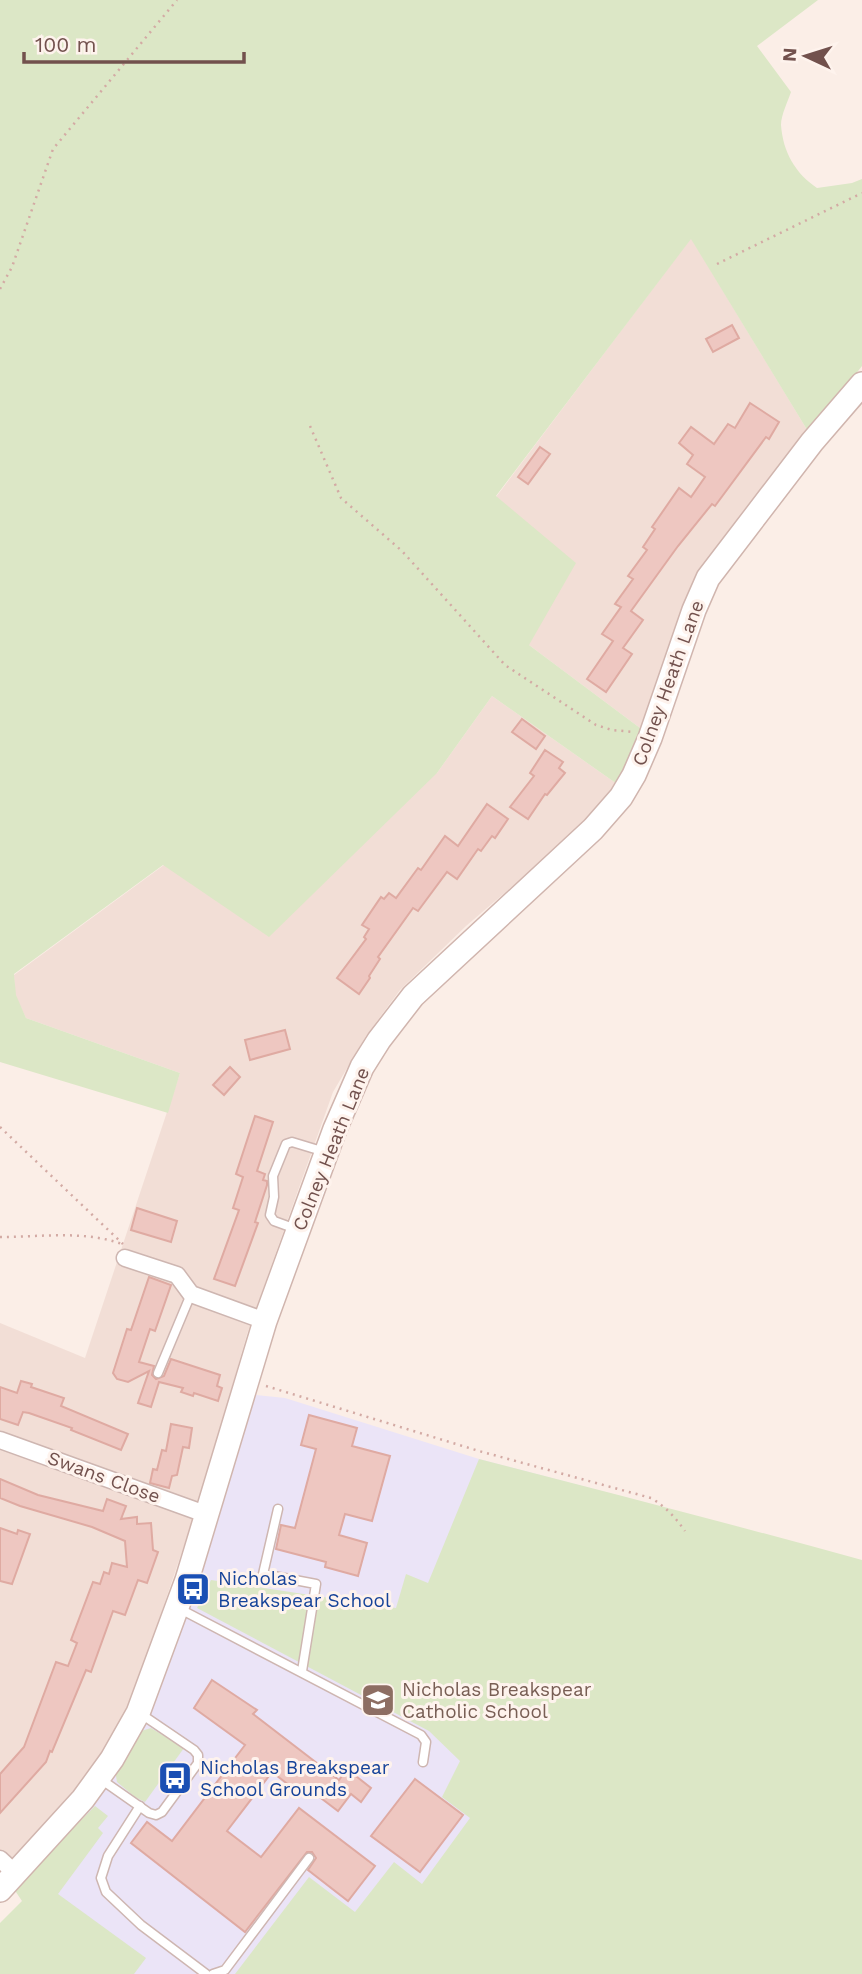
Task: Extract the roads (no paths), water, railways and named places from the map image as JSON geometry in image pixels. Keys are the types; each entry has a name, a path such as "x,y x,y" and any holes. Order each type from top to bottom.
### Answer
{"street":[{"name":"Colney Heath Lane","path":"5,1874 62,1824 100,1777 138,1713 208,1515 265,1321 326,1152 362,1067 394,1019 434,974 608,815 634,775 650,738 694,610 708,578 808,447 862,384"},
{"path":"125,1258 177,1275 191,1293 265,1321"},
{"name":"Swans Close","path":"0,1440 208,1515"}],"lane":[{"path":"298,1230 274,1221 270,1215 274,1197 274,1175 282,1151 286,1144 292,1142 326,1152"},
{"path":"158,1373 191,1293"},
{"path":"278,1509 263,1574 316,1584 302,1671"},
{"path":"177,1608 421,1735 426,1742 423,1762"},
{"path":"100,1777 156,1815 162,1812 198,1763 198,1755 138,1713"},
{"path":"140,1806 108,1856 101,1878 106,1892 141,1925 206,1974"},
{"path":"213,1974 225,1970 309,1858"}],"place":[{"name":"Nicholas Breakspear School","path":"193,1589"},
{"name":"Nicholas Breakspear Catholic School","path":"378,1700"},
{"name":"Nicholas Breakspear School Grounds","path":"175,1778"}]}
